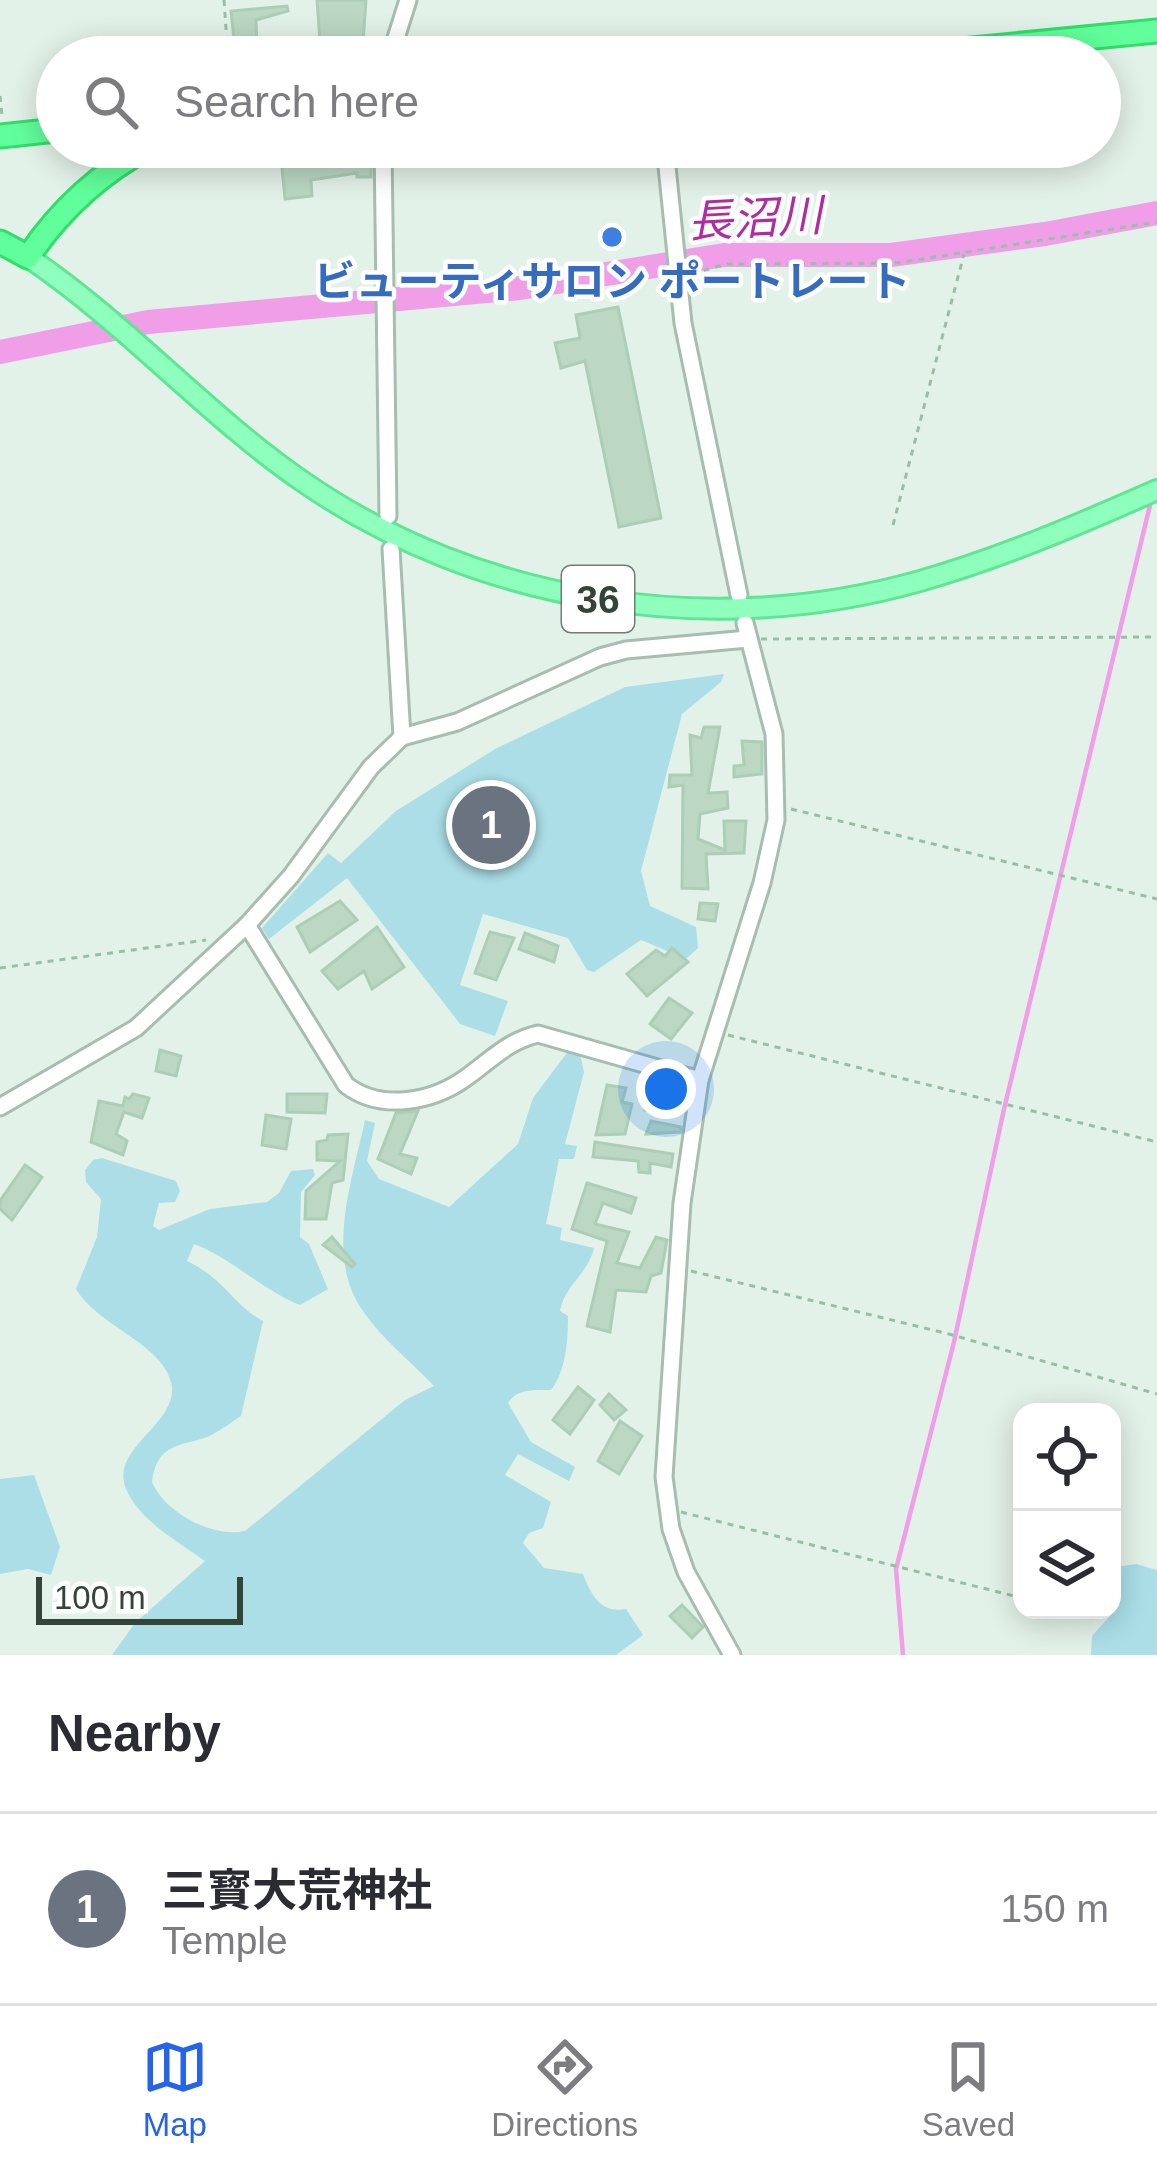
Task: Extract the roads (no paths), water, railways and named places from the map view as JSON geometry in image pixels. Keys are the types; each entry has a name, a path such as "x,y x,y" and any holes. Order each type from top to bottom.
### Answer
{"highway":[{"path":"1114,36 1157,32"},
{"path":"2,135 36,132"},
{"path":"0,242 28,257 88,188 118,168"}],"main road":[{"name":"36","path":"28,257 158,358 252,445 362,518 490,573 590,598 650,606 788,607 918,581 1094,518 1157,490"}],"street":[{"path":"397,36 408,0"},
{"path":"384,168 388,516"},
{"path":"666,168 683,323 739,595"},
{"path":"391,549 402,737"},
{"path":"0,1107 120,1040 247,925 291,876 371,766 402,737 458,722 600,657 746,631 774,734 777,806 762,883 700,1080 677,1268 664,1477 686,1572 732,1655"},
{"path":"247,925 346,1085 362,1098 381,1103 444,1091 515,1039 538,1034 700,1080"}],"waterway":[{"name":"長沼川","path":"0,352 148,322 520,288 724,255 891,255 1157,213"},
{"path":"903,1655 896,1569 954,1342 1004,1109 1152,497"}],"place":[{"name":"ビューティサロン ポートレート","path":"612,237"},
{"name":"三寳大荒神社","path":"491,825"}]}
